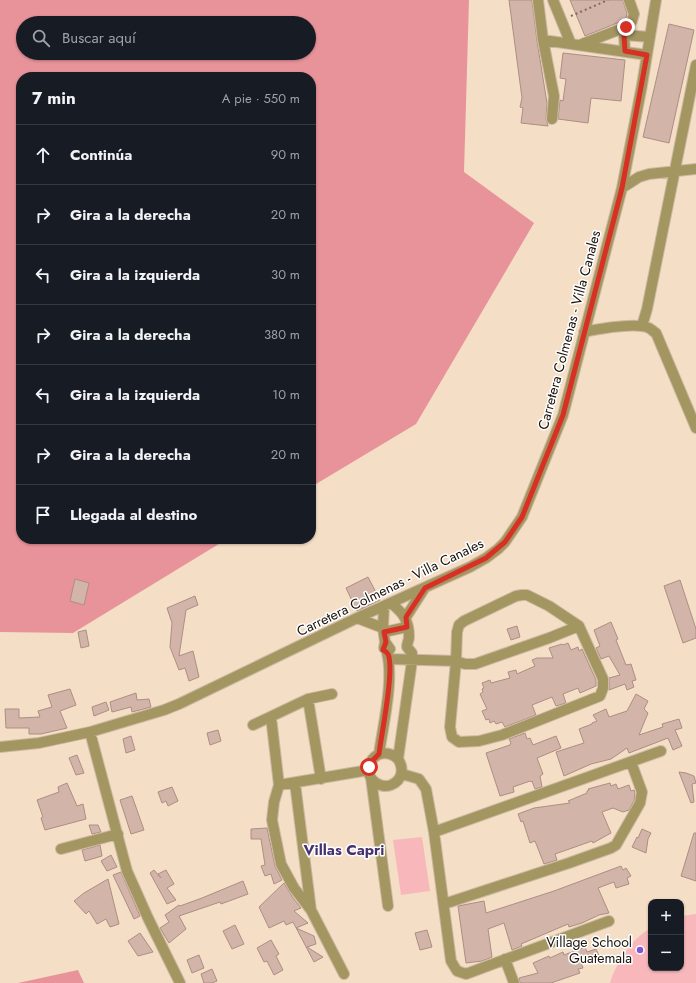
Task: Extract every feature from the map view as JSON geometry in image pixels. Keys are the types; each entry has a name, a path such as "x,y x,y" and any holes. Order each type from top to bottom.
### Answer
{"street":[{"path":"538,0 543,40 554,96 552,119"},
{"path":"553,0 571,44"},
{"path":"625,51 625,31 632,21 634,14 629,0"},
{"name":"Carretera Colmenas - Villa Canales","path":"0,747 39,743 90,732 123,724 179,704 357,618 425,588 486,558 505,542 522,517 563,415 622,188 656,0"},
{"path":"582,44 625,31 650,37"},
{"path":"543,40 582,44 647,55"},
{"path":"642,326 647,309 676,170 696,65"},
{"path":"622,188 639,177 676,170 696,169"},
{"path":"584,332 610,327 642,326 649,328 656,334 696,428"},
{"path":"357,618 383,630 406,622 425,588"},
{"path":"528,595 549,606 579,626 603,679 603,688 600,696 502,735 479,741 459,742 452,737 450,727 457,632 459,625 464,621 516,596 528,595"},
{"path":"388,906 370,774 371,762 379,754 389,687 388,656 383,650 386,642 383,630 388,604 402,611 409,638 407,647 412,657 398,759"},
{"path":"388,656 456,661 466,664 475,664 579,626"},
{"path":"253,725 308,698 332,694"},
{"path":"308,698 321,779"},
{"path":"271,717 279,785 274,802 272,820 281,864 294,888 311,910 344,974"},
{"path":"90,732 127,870 180,983"},
{"path":"434,832 661,751"},
{"path":"370,774 375,782 385,786 395,783 402,774 401,764 398,759 389,753 379,754"},
{"path":"444,904 569,863 616,845 642,798 642,792 630,762"},
{"path":"279,785 370,774"},
{"path":"402,774 419,779 426,789 434,832 451,961 457,971 466,974 609,920"},
{"path":"295,782 311,910"},
{"path":"61,849 118,834"},
{"path":"505,960 514,983"}],"path":[{"path":"560,20 608,0"}],"shaded area":[{"path":"0,0 469,0 464,172 534,223 416,424 316,484 316,72 16,72 16,544 219,544 73,633 0,632"},
{"path":"422,837 430,891 401,895 393,840"},
{"name":"Village School Guatemala","path":"696,914 696,983 610,983 616,967 621,959 637,938 648,930 648,971 684,971 684,916"},
{"path":"78,970 84,983 18,983"}],"building":[{"path":"509,0 532,0 547,103 546,118 548,126 521,123 523,108 520,107 522,98"},
{"path":"570,0 623,0 627,14 626,18 585,36"},
{"path":"669,24 694,30 669,143 643,137"},
{"path":"563,53 625,60 621,101 591,98 588,123 558,119 560,100 563,101 566,79 560,78"},
{"path":"368,577 380,600 357,611 346,588"},
{"path":"75,579 89,583 84,605 70,601"},
{"path":"680,580 696,629 696,638 683,643 664,586"},
{"path":"195,596 198,605 186,610 179,656 193,651 199,677 189,681 185,668 179,670 170,647 172,623 167,608"},
{"path":"611,622 618,639 616,640 626,665 631,664 636,680 632,681 634,687 627,690 625,684 609,690 609,678 620,675 609,656 601,659 596,648 600,646 594,630"},
{"path":"517,626 520,637 511,640 507,629"},
{"path":"86,630 89,646 81,648 78,632"},
{"path":"568,643 571,650 578,647 579,651 582,649 596,680 596,686 580,693 578,688 563,694 566,703 556,706 552,697 532,705 536,715 505,727 502,722 496,724 494,721 490,723 489,719 486,720 482,711 487,709 480,694 483,692 482,689 484,688 482,683 490,680 491,683 510,678 508,672 516,670 517,674 535,666 532,660 537,658 553,658 549,648"},
{"path":"70,689 76,705 60,711 67,728 41,734 29,734 29,728 6,728 5,709 19,709 19,718 40,717 38,711 52,707 48,695"},
{"path":"136,693 137,700 149,699 151,707 132,712 131,707 112,712 110,702"},
{"path":"636,694 648,701 644,709 648,713 639,735 663,727 662,724 679,719 682,728 675,730 682,746 673,750 668,738 629,753 627,748 611,759 591,764 564,776 556,752 584,743 579,729 597,721 593,715 606,709 609,717 627,711"},
{"path":"106,702 109,710 94,716 92,707"},
{"path":"218,730 221,741 210,745 207,733"},
{"path":"525,733 527,739 530,738 533,745 556,736 561,748 537,758 543,774 540,776 542,787 535,789 532,781 530,781 513,787 514,792 500,796 486,753 510,745 511,743 509,739"},
{"path":"131,736 135,750 126,753 123,739"},
{"path":"77,755 84,773 76,775 69,758"},
{"path":"679,772 694,776 696,783 692,784 694,802 691,803"},
{"path":"67,783 77,806 83,804 86,819 45,830 41,818 43,817 37,800 59,792 58,787"},
{"path":"610,783 611,786 616,784 618,789 629,785 631,791 634,790 635,793 634,801 629,810 623,812 613,808 602,812 611,833 593,843 592,841 555,854 557,860 544,864 535,841 530,843 523,821 521,822 518,814 534,808 570,803 568,801 587,793 589,790 588,789"},
{"path":"172,787 178,801 168,806 166,801 162,803 158,792"},
{"path":"132,796 144,830 131,834 120,800"},
{"path":"89,825 98,825 101,832 92,834"},
{"path":"267,828 275,866 282,880 274,884 271,874 265,876 261,866 265,865 261,839 251,839 251,829"},
{"path":"642,829 651,833 648,839 646,853 632,847"},
{"path":"694,833 696,833 696,881 681,876"},
{"path":"100,845 102,856 85,861 82,850"},
{"path":"111,855 117,867 107,871 101,861"},
{"path":"621,866 623,870 626,868 631,876 627,878 629,884 616,888 614,882 598,888 609,913 599,915 569,927 568,924 521,944 522,946 512,950 504,923 488,929 492,957 482,961 466,963 458,906 484,901 486,913 554,891"},
{"path":"154,870 161,878 158,874 166,870 174,884 167,888 176,900 167,904 150,873"},
{"path":"121,872 140,916 134,919 113,875"},
{"path":"108,879 119,924 110,927 106,919 97,924 89,911 86,914 74,901 84,893"},
{"path":"243,881 248,894 221,904 220,902 179,916 186,929 169,943 160,928 169,922 165,915 179,905 180,906 202,898"},
{"path":"284,883 301,908 294,911 308,923 296,928 293,922 286,925 284,921 269,928 259,907"},
{"path":"235,925 244,944 232,949 223,931"},
{"path":"296,928 314,936 316,944 307,947 323,957 314,962"},
{"path":"427,930 432,947 420,950 415,933"},
{"path":"140,933 153,952 138,956 128,941"},
{"path":"271,940 279,954 276,956 283,970 274,975 267,961 264,962 257,948"},
{"path":"585,947 587,952 596,949 600,958 581,963 583,968 578,969 580,973 551,983 520,983 519,978 538,973 533,963 549,956 550,958 563,952 564,955"},
{"path":"199,955 204,968 192,973 187,960"},
{"path":"212,969 217,981 212,983 204,983 201,974"}],"place":[{"name":"Village School Guatemala","path":"640,950"}],"district":[{"name":"Villas Capri","path":"344,850"}],"route":[{"path":"369,767 374,758 379,754 389,687 389,659 387,653 383,650 386,642 384,632 407,627 406,617 425,588 453,576 486,558 505,542 522,517 563,415 616,205 622,188 647,55 625,51 624,35 626,27"}]}
